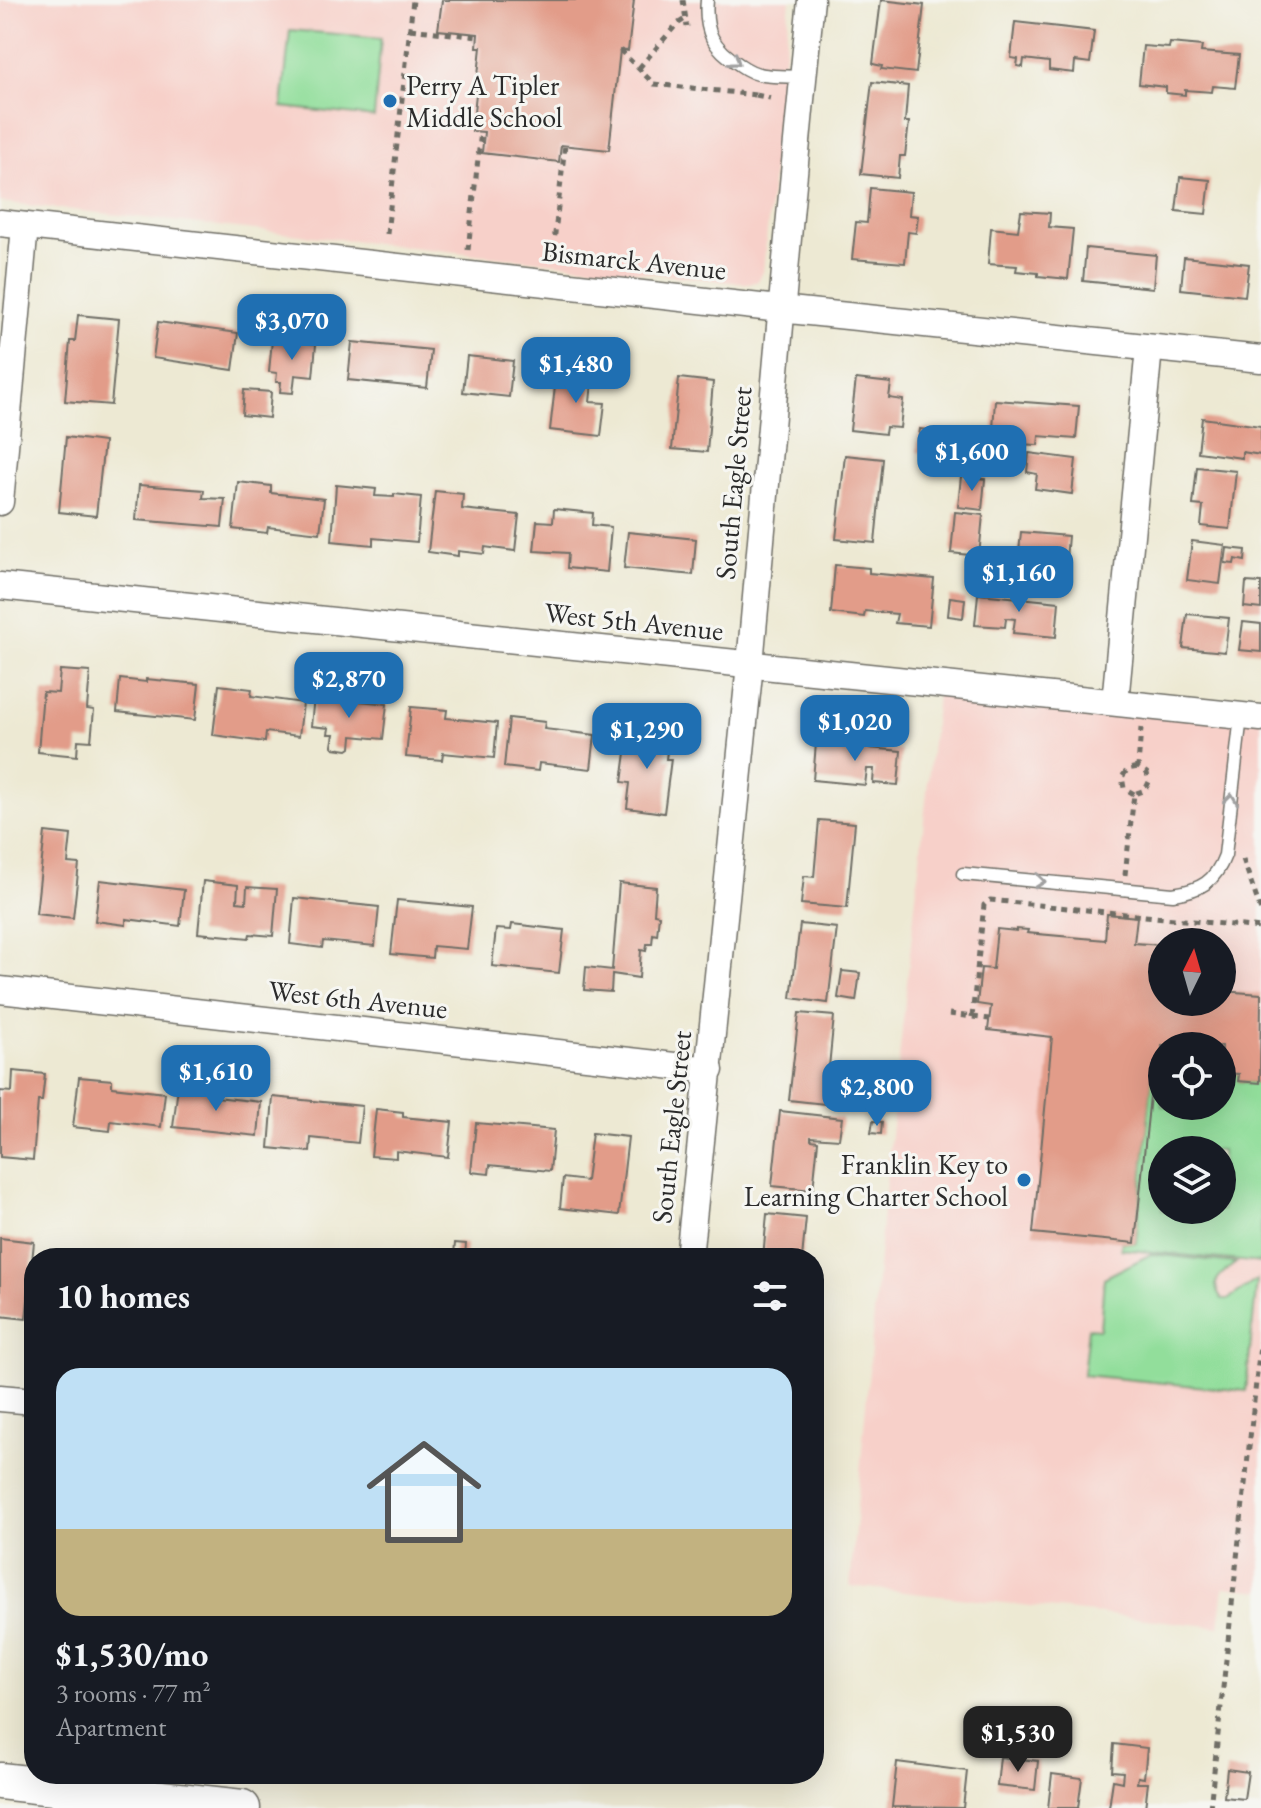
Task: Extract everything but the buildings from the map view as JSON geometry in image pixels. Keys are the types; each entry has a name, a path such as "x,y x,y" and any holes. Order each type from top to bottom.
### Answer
{"main road":[{"path":"0,1781 24,1784"},
{"path":"27,1784 242,1808"}],"street":[{"name":"South Eagle Street","path":"690,1248 750,665 780,309 811,0"},
{"name":"Bismarck Avenue","path":"13,224 1261,359"},
{"path":"0,502 13,224"},
{"path":"1115,702 1149,348"},
{"name":"West 5th Avenue","path":"0,586 1251,717"},
{"name":"West 6th Avenue","path":"0,990 710,1070"},
{"path":"0,1398 24,1400"}],"lane":[{"path":"707,0 706,17 711,38 730,59 763,75 803,77"},
{"path":"963,874 1173,894 1191,892 1208,882 1219,870 1225,855 1251,717"}],"path":[{"path":"387,234 413,0"},
{"path":"639,68 677,24 685,19"},
{"path":"410,29 478,37"},
{"path":"620,50 654,84 756,95"},
{"path":"466,274 481,131"},
{"path":"549,283 565,145"},
{"path":"1138,767 1144,705"},
{"path":"1138,767 1147,773 1149,782 1145,790 1134,794 1124,788 1122,777 1128,769 1138,767"},
{"path":"1121,914 1134,794"},
{"path":"1243,859 1261,911"},
{"path":"972,1017 984,905 990,900 1261,928"},
{"path":"949,1014 989,1019"},
{"path":"1210,1808 1261,1336"}],"shaded area":[{"name":"Perry A Tipler Middle School","path":"0,0 790,0 763,272 758,281 749,284 0,202"},
{"name":"Franklin Key to Learning Charter School","path":"938,685 1261,718 1261,1591 1224,1587 1219,1627 850,1586 883,1212"}],"green space":[{"path":"290,30 381,38 374,117 282,107"},
{"path":"1236,1074 1239,1074 1239,1081 1260,1083 1261,1078 1261,1263 1121,1249 1122,1242 1136,1243 1148,1118 1236,1120"},
{"path":"1151,1254 1236,1263 1221,1274 1216,1283 1222,1299 1228,1299 1257,1280 1246,1391 1083,1375 1088,1328 1100,1329 1104,1278"}],"place":[{"name":"Perry A Tipler Middle School","path":"390,101"},
{"name":"Franklin Key to Learning Charter School","path":"1024,1180"}]}
